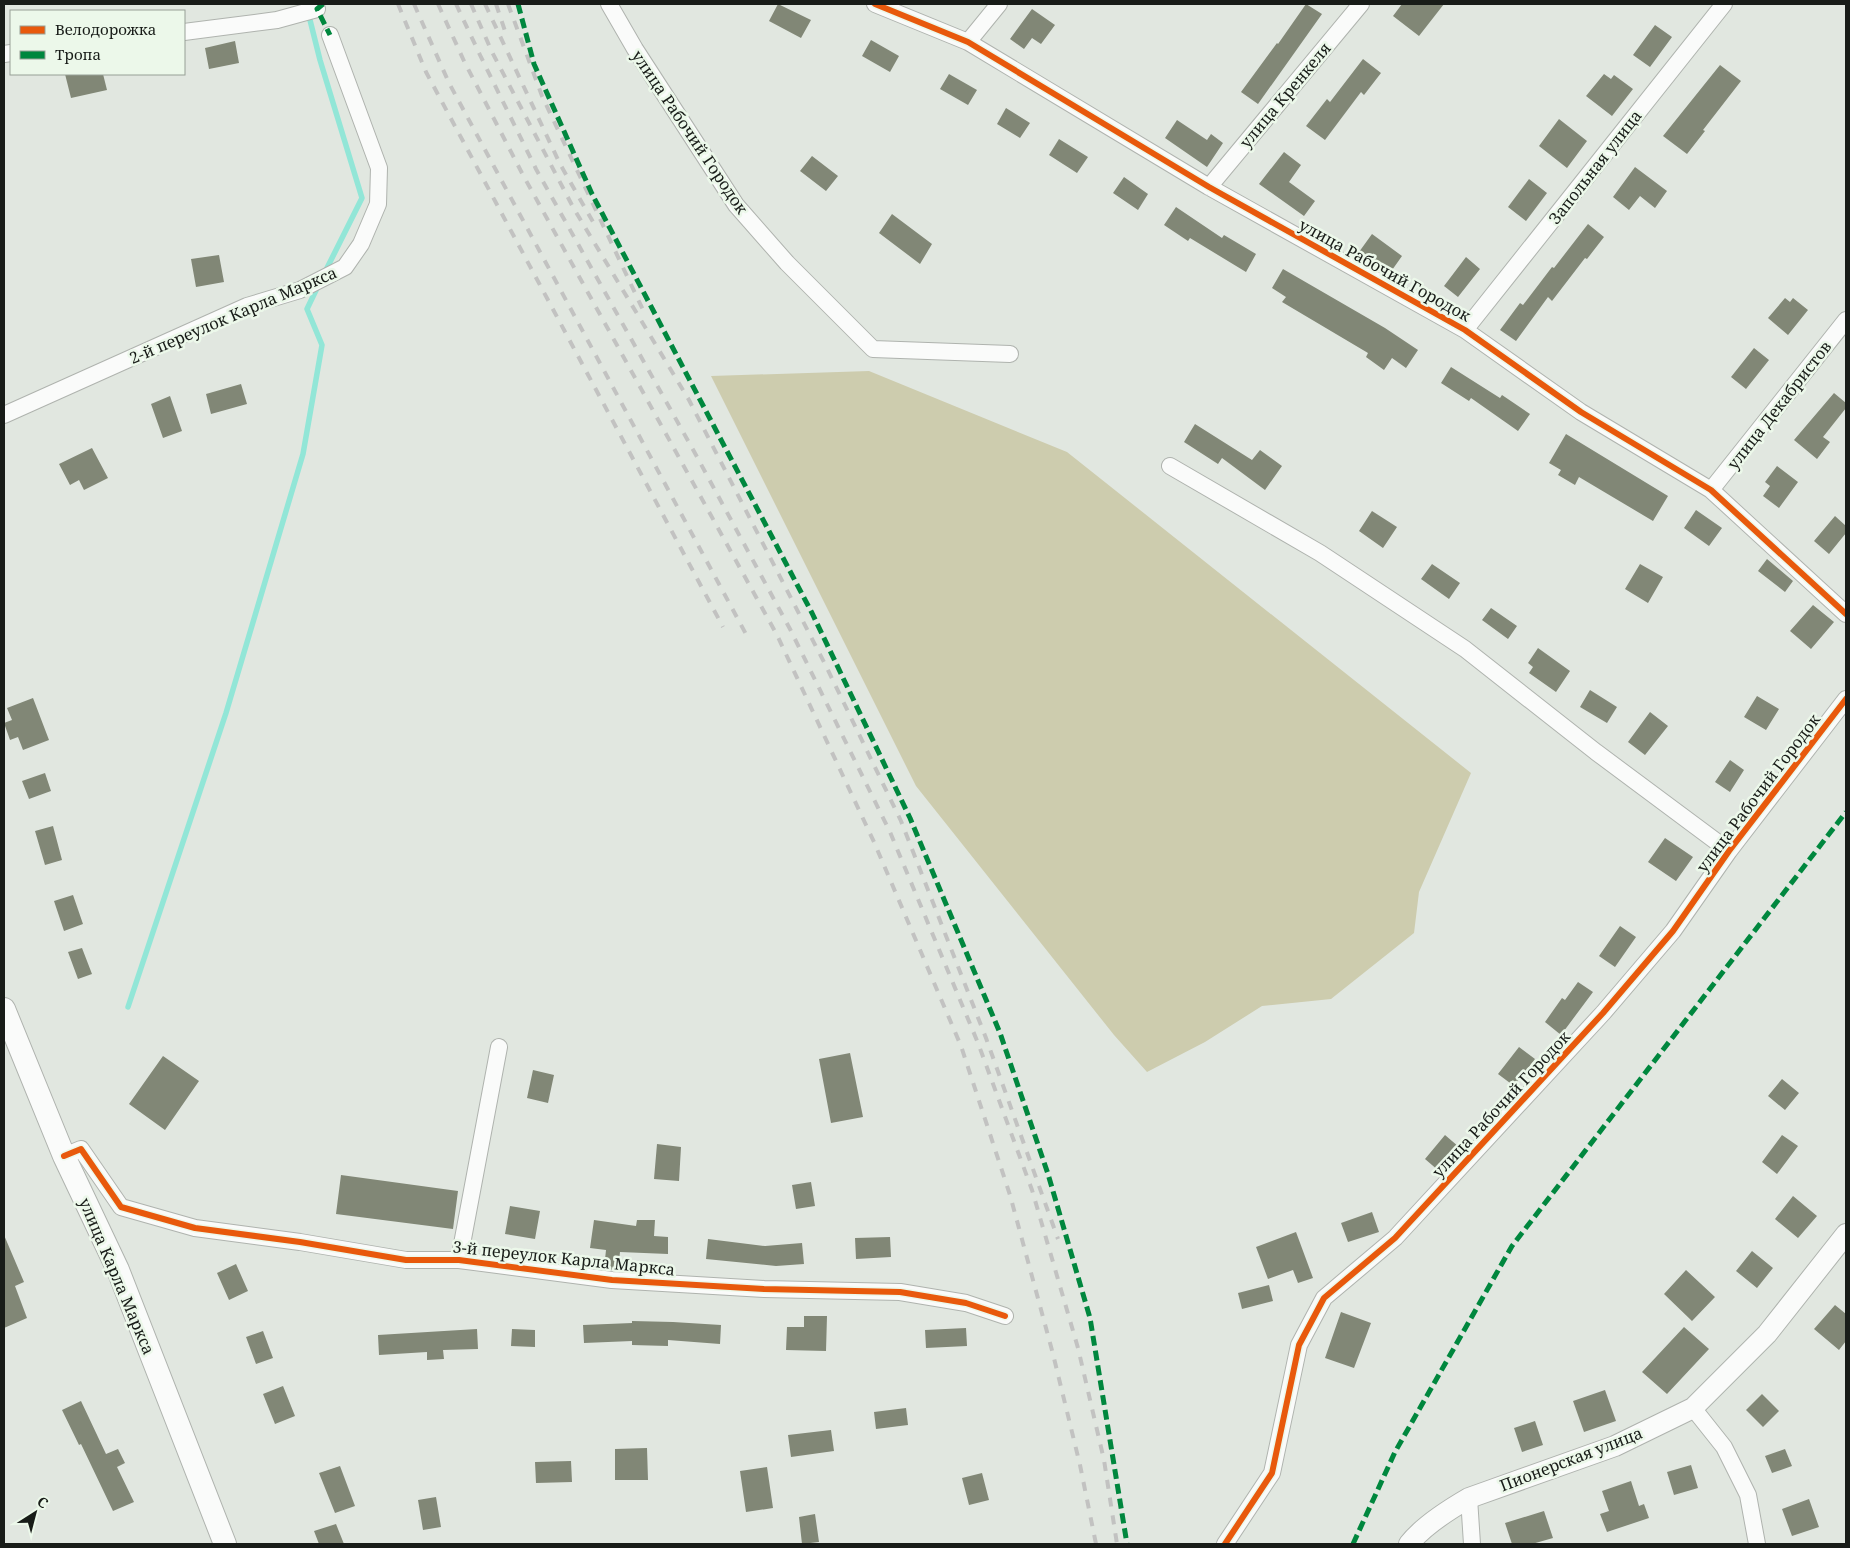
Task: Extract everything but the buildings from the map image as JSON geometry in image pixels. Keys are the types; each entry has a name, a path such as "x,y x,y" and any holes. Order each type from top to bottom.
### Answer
{"main road":[{"name":"улица Карла Маркса","path":"4,1009 64,1156 118,1270 225,1544"}],"street":[{"name":"улица Рабочий Городок","path":"609,4 635,49 736,205 787,263 873,349 1010,354"},
{"name":"улица Рабочий Городок","path":"875,4 968,42 1209,187 1466,330 1582,412 1711,490 1846,614"},
{"path":"968,42 999,4"},
{"name":"улица Кренкеля","path":"1209,187 1361,4"},
{"name":"Запольная улица","path":"1466,330 1724,4"},
{"path":"185,32 277,20 317,9"},
{"name":"2-й переулок Карла Маркса","path":"4,415 247,306 300,290 345,267 361,244 378,204 379,168 330,35"},
{"name":"улица Декабристов","path":"1711,490 1846,320"},
{"name":"улица Рабочий Городок","path":"1170,466 1320,553 1465,649 1596,752 1730,851"},
{"name":"улица Рабочий Городок","path":"1225,1544 1272,1474 1299,1345 1324,1298 1395,1238 1604,1013 1673,932 1730,851 1846,699"},
{"name":"3-й переулок Карла Маркса","path":"459,1260 499,1046"},
{"name":"3-й переулок Карла Маркса","path":"64,1156 81,1149 121,1207 195,1228 300,1242 406,1260 459,1260 612,1280 764,1289 900,1292 966,1303 1005,1316"},
{"name":"Пионерская улица","path":"1410,1544 1414,1538 1445,1513 1469,1498 1615,1446 1693,1408 1767,1334 1846,1234"},
{"path":"1693,1408 1724,1447 1748,1495 1757,1544"},
{"path":"1469,1498 1472,1544"}],"green space":[{"path":"869,371 1067,452 1471,773 1419,892 1414,933 1331,999 1262,1006 1205,1042 1147,1072 1114,1035 916,786 711,376"}],"waterway":[{"path":"308,12 320,60 362,198 325,272"},
{"path":"128,1007 226,713 303,454 322,345 307,309 319,284"}],"railway":[{"path":"398,4 426,72 723,627"},
{"path":"414,4 449,83 747,636"},
{"path":"438,4 464,61 523,175 777,635 874,842 961,1046 1010,1195 1053,1354 1080,1465 1096,1544"},
{"path":"456,4 536,169 696,455 790,629 890,832 978,1043 1032,1190 1078,1348 1104,1460 1117,1544"},
{"path":"471,4 492,52 574,209 689,400 825,664 901,821 986,1038 1058,1239"},
{"path":"485,4 560,164 597,229"},
{"path":"496,4 507,37"},
{"path":"508,4 542,96 644,312"}],"marked path":[{"path":"323,4 317,9 330,35"},
{"path":"518,4 534,64 592,194 812,613 910,818 1000,1033 1048,1174 1090,1318 1127,1544"},
{"path":"1353,1544 1395,1452 1512,1246 1846,812"}],"cycle path":[{"path":"875,4 968,42 1209,187 1465,330 1581,412 1711,490 1846,614"},
{"path":"1225,1544 1272,1473 1299,1345 1324,1298 1395,1238 1603,1013 1673,931 1729,851 1846,699"},
{"path":"64,1156 81,1149 121,1207 195,1228 300,1242 406,1260 459,1260 612,1280 764,1289 900,1292 966,1303 1005,1316"}]}
